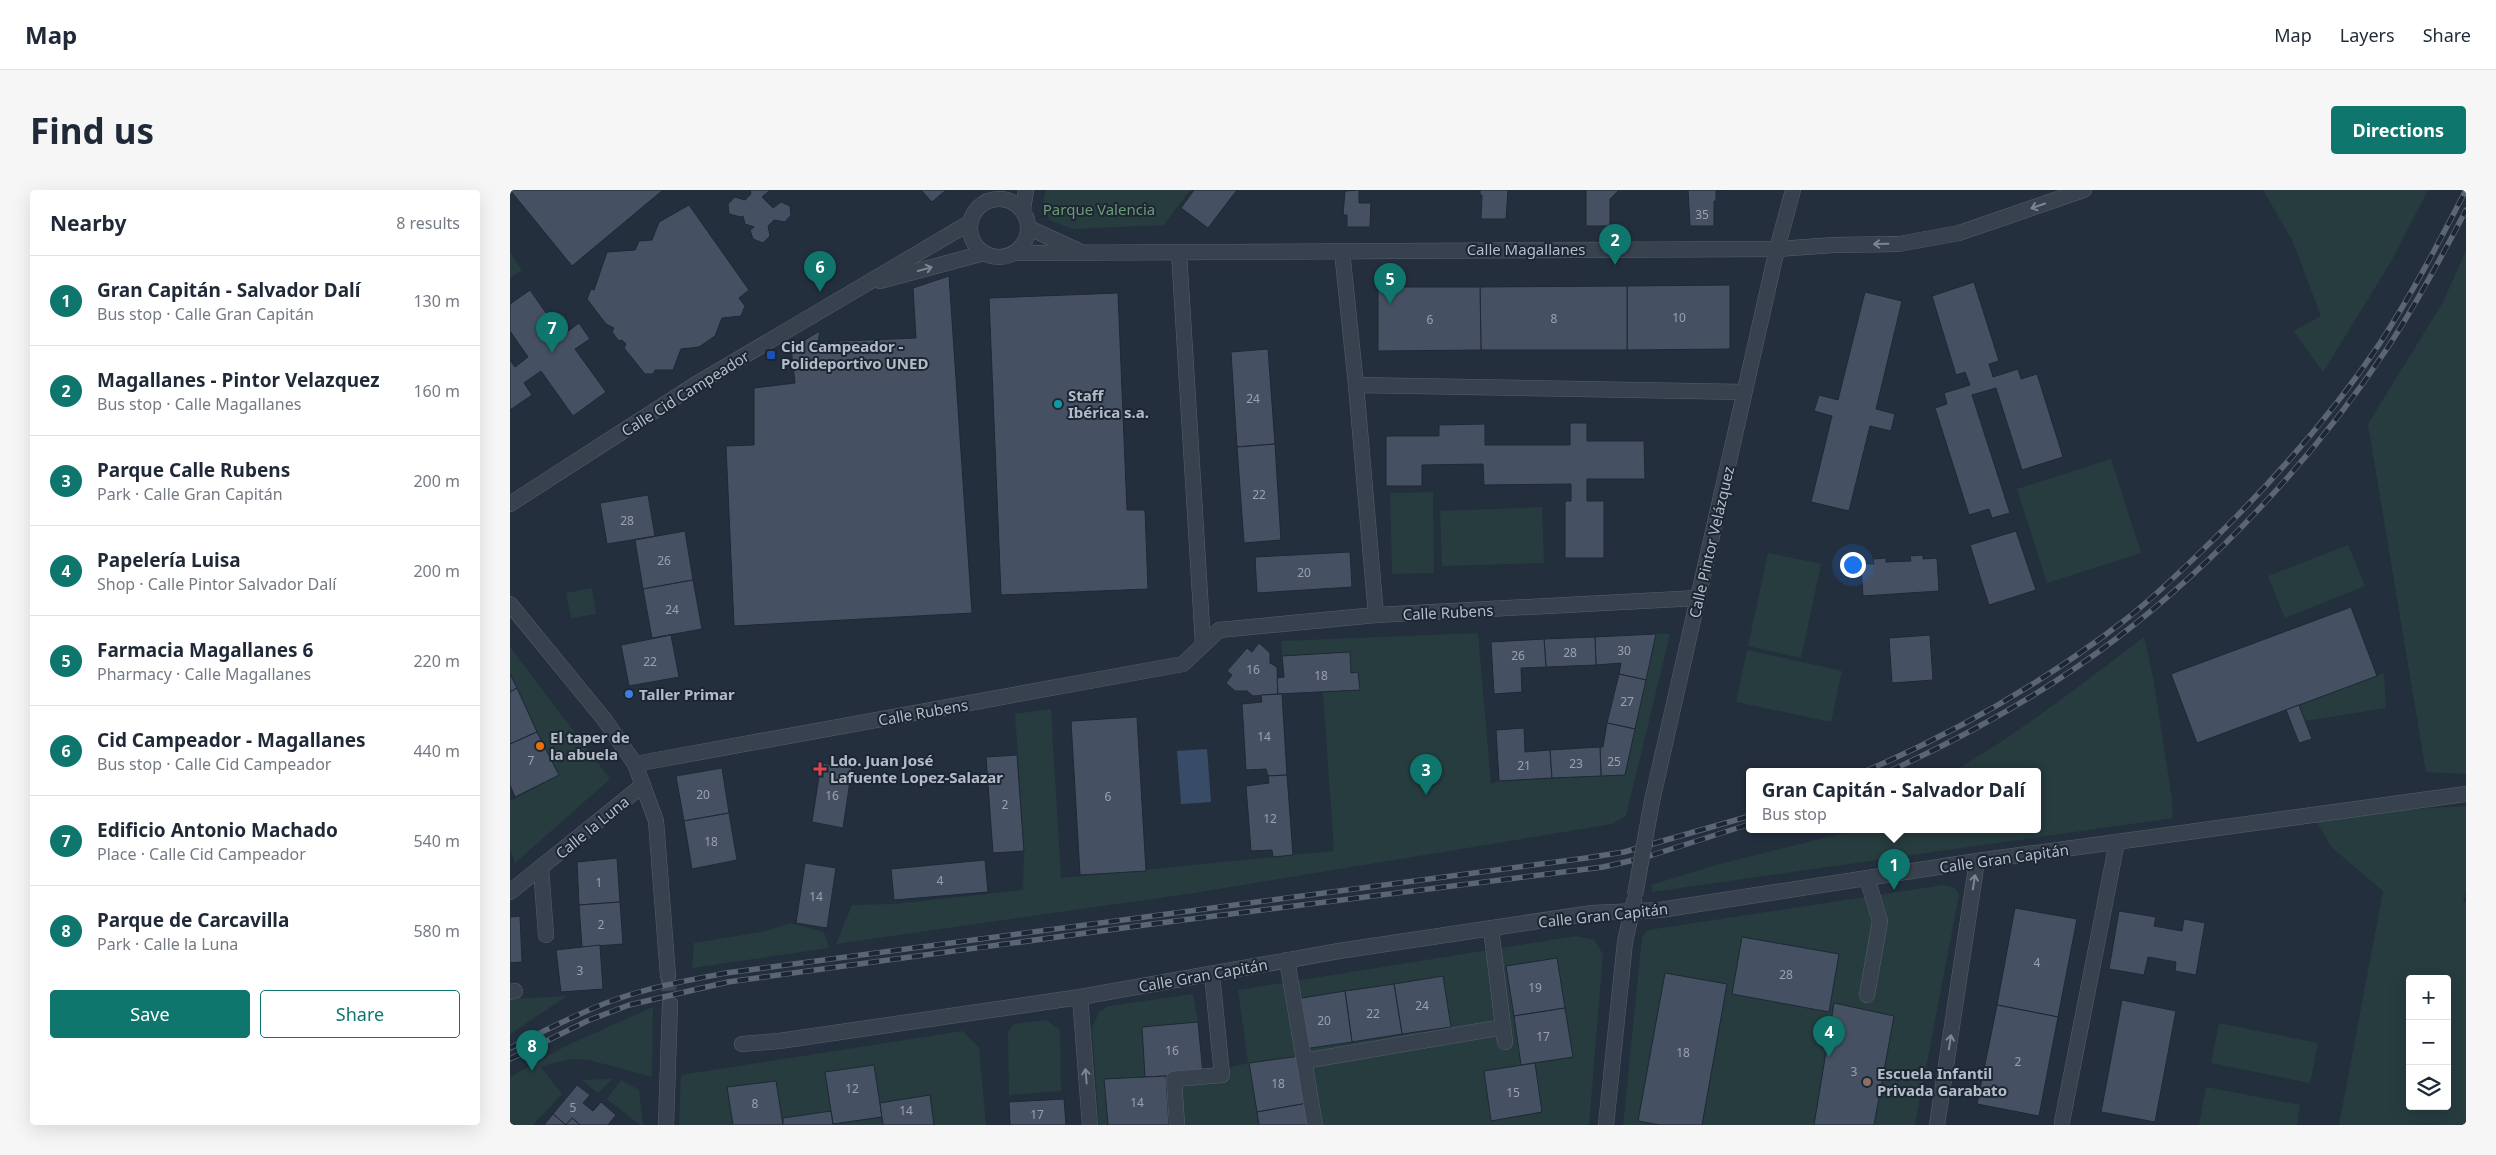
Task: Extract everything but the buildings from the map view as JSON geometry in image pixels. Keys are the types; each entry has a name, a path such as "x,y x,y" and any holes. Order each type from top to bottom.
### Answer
{"street":[{"path":"1023,210 998,194 979,208 971,222 973,239 984,253 999,257 1015,253 1025,242 1029,228 1023,210 1026,190"},
{"name":"Calle Pintor Velázquez","path":"1606,1125 1625,942 1652,801 1777,249 1793,190"},
{"name":"Calle Magallanes","path":"1015,253 1777,249 1834,245 1899,244 1959,233 2084,190"},
{"name":"Calle Cid Campeador","path":"510,504 694,386 971,222"},
{"name":"Calle Magallanes","path":"1029,228 1080,252"},
{"path":"1342,251 1356,385 1376,616"},
{"path":"1179,252 1203,644"},
{"name":"Calle Cid Campeador","path":"861,286 984,253"},
{"path":"1356,385 1744,392"},
{"name":"Calle Rubens","path":"635,764 1183,664 1219,630 1376,616 1698,598"},
{"path":"510,604 604,719 635,764 656,821 668,976"},
{"name":"Calle la Luna","path":"510,892 643,785"},
{"name":"Calle Gran Capitán","path":"742,1044 779,1041 1080,997 1286,960 1592,913 1660,910 1978,861 2466,794"},
{"path":"2062,1122 2117,842"},
{"path":"1937,1125 1978,861"},
{"name":"Calle la Luna","path":"541,868 546,935"},
{"path":"1867,878 1880,921 1867,995"},
{"path":"1304,1061 1504,1034 1490,929"},
{"path":"1286,960 1315,1125"},
{"path":"1177,1125 1174,1079 1222,1075 1212,974"},
{"path":"1080,997 1090,1125"},
{"path":"666,1125 670,1004"}],"green space":[{"name":"Parque Valencia","path":"1046,190 1190,190 1164,225 1072,229 1049,220 1043,203"},
{"path":"2263,190 2428,190 2389,265 2323,372 2294,331 2321,316 2292,240"},
{"path":"2466,251 2466,774 2426,772 2368,424 2442,304"},
{"path":"510,252 522,270 510,278"},
{"path":"2111,459 2141,553 2047,583 2017,489"},
{"path":"1433,492 1434,573 1392,574 1390,493"},
{"path":"1542,507 1544,563 1442,566 1440,511"},
{"path":"2348,545 2365,586 2285,618 2268,576"},
{"path":"1768,553 1821,564 1801,658 1748,646"},
{"path":"592,588 596,614 571,618 566,593"},
{"path":"1478,633 1491,784 1499,781 1624,775 1656,634 1670,634 1626,816 1612,824 1194,893 836,944 852,905 894,904 1023,890 1024,851 1015,714 1051,709 1061,878 1334,851 1323,692 1360,690 1358,672 1351,673 1349,652 1282,656 1282,641"},
{"path":"2144,637 2153,677 2172,799 2173,818 1652,892 1651,885 1716,865 1844,833 2041,833 2041,768 1959,768 2027,724"},
{"path":"510,647 610,779 515,863 510,850 510,801 558,775 510,673"},
{"path":"1747,650 1842,671 1831,722 1736,702"},
{"path":"2384,673 2386,708 2305,721 2299,705"},
{"path":"2466,806 2466,891 2463,903 2466,902 2466,1125 2339,1125 2383,891 2331,847 2313,815"},
{"path":"1944,885 1956,889 1959,895 1915,1125 1623,1125 1642,937 1648,930"},
{"path":"790,923 824,932 829,948 692,968 694,943 767,931"},
{"path":"1576,936 1594,940 1603,954 1589,1125 1099,1125 1092,1028 1099,1012 1109,1006 1193,994 1204,1074 1248,1063 1238,990"},
{"path":"567,996 510,1034 510,999"},
{"path":"653,1007 652,1077 589,1060 572,1059 540,1066 562,1094 533,1125 510,1125 510,1077 566,1046"},
{"path":"1046,1020 1060,1030 1061,1091 1009,1095 1008,1032 1014,1024"},
{"path":"2219,1023 2318,1043 2310,1083 2211,1063"},
{"path":"963,1031 979,1048 986,1125 679,1125 681,1075"},
{"path":"612,1079 598,1093 582,1080"},
{"path":"621,1080 639,1090 643,1125 640,1125 607,1099"},
{"path":"2206,1087 2300,1105 2297,1125 2199,1125"}],"water":[{"path":"1207,749 1211,802 1181,804 1177,751"}],"tunnel":[{"path":"668,976 670,1004"}],"railway":[{"path":"1873,768 1968,722 2064,664 2137,611 2192,560 2281,470 2362,370 2403,306 2466,190"},
{"path":"1896,768 2007,711 2091,657 2192,576 2228,541 2297,467 2359,389 2408,316 2466,210"},
{"path":"510,1048 574,1016 628,995 726,973 1586,858 1624,852 1746,817"},
{"path":"510,1059 587,1021 629,1005 728,982 1152,924 1603,867 1643,858 1746,825"}],"place":[{"name":"Magallanes - Pintor Velazquez","path":"1615,265"},
{"name":"Cid Campeador - Magallanes","path":"820,292"},
{"name":"Farmacia Magallanes 6","path":"1390,304"},
{"name":"Edificio Antonio Machado","path":"552,353"},
{"name":"Cid Campeador - Polideportivo UNED","path":"771,355"},
{"name":"Staff Ibérica s.a.","path":"1058,404"},
{"name":"Taller Primar","path":"629,694"},
{"name":"El taper de la abuela","path":"540,746"},
{"name":"Ldo. Juan José Lafuente Lopez-Salazar","path":"820,769"},
{"name":"Parque Calle Rubens","path":"1426,795"},
{"name":"Gran Capitán - Salvador Dalí","path":"1894,890"},
{"name":"Papelería Luisa","path":"1829,1057"},
{"name":"Parque de Carcavilla","path":"532,1071"},
{"name":"Escuela Infantil Privada Garabato","path":"1867,1082"}]}
